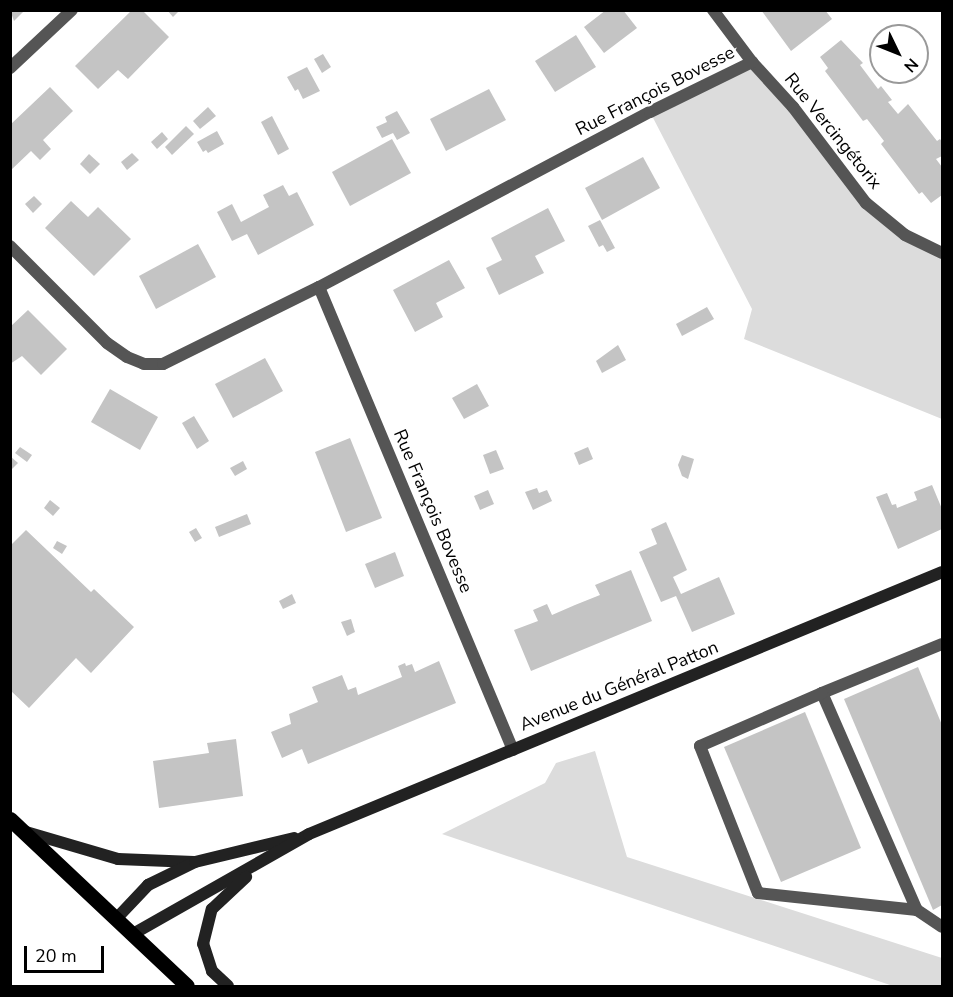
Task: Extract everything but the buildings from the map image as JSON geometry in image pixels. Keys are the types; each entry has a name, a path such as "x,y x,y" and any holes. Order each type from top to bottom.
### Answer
{"main road":[{"name":"Avenue du Général Patton","path":"309,834 942,572"},
{"path":"10,819 187,987"},
{"path":"25,832 118,859 195,862"},
{"path":"116,919 148,885 195,862 309,834"},
{"path":"133,934 309,834"},
{"path":"228,987 212,971 202,944 212,909 239,882 309,834"}],"street":[{"path":"10,68 72,10"},
{"name":"Rue Vercingétorix","path":"713,10 753,62 793,107 866,202 905,235 942,253"},
{"name":"Rue François Bovesse","path":"10,246 107,343 127,357 144,364 163,364 180,358 319,287 650,112 753,62"},
{"name":"Rue François Bovesse","path":"319,287 513,750"},
{"path":"942,644 700,746 758,892 917,910 942,927"},
{"path":"822,693 917,910"}],"shaded area":[{"path":"752,62 866,203 942,253 942,419 744,339 752,309 650,112"},
{"path":"595,751 627,857 942,958 942,986 893,986 442,834 545,783 556,763"}]}
